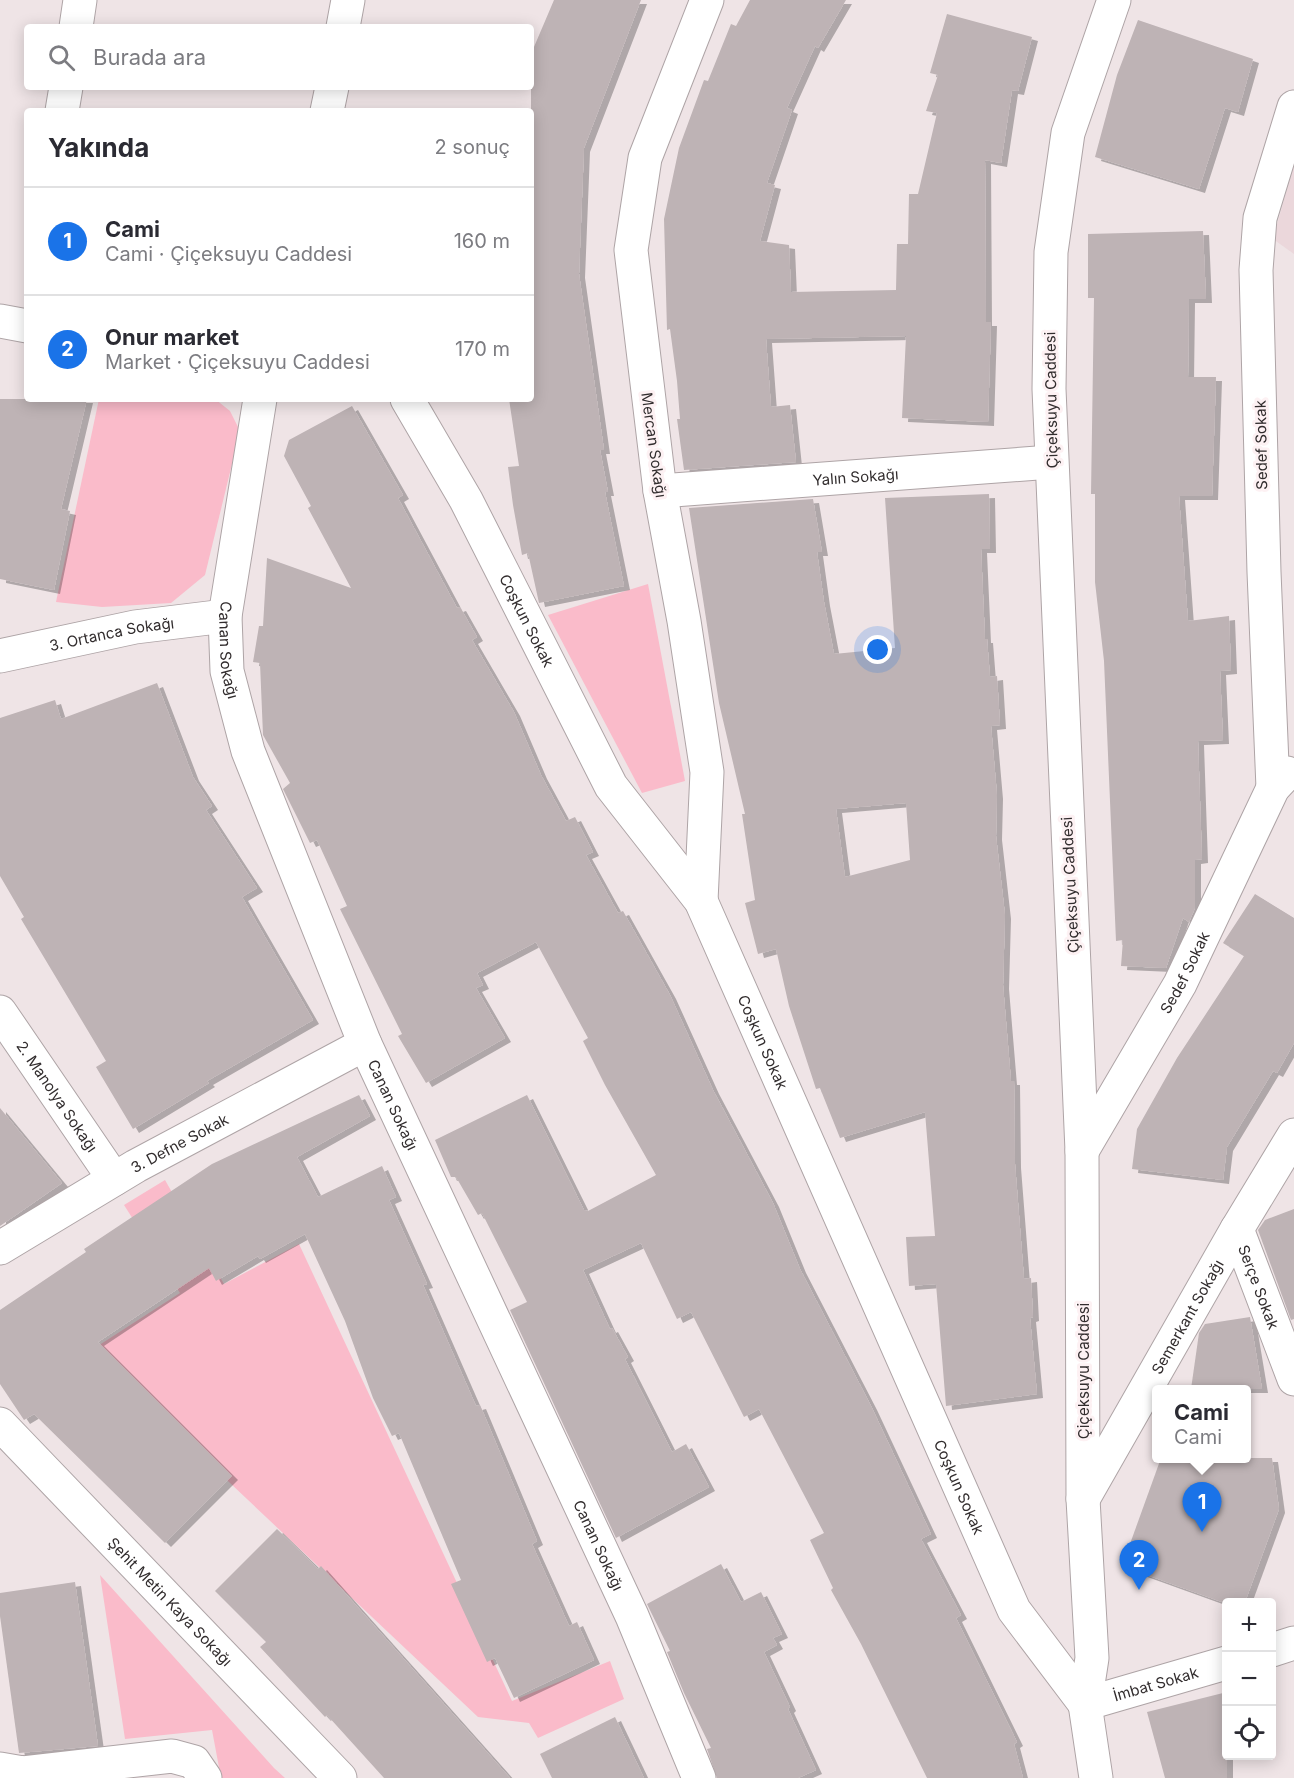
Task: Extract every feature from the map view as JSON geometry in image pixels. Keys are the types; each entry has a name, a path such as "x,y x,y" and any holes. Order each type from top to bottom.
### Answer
{"street":[{"path":"76,24 80,0"},
{"path":"344,24 348,0"},
{"name":"Mercan Sokağı","path":"701,901 707,772 684,621 660,491 631,250 645,158 707,0"},
{"name":"Çiçeksuyu Caddesi","path":"1096,1778 1085,1704 1092,1658 1083,1498 1082,1150 1049,389 1051,252 1068,133 1114,0"},
{"path":"62,108 66,90"},
{"path":"328,108 331,90"},
{"name":"Sedef Sokak","path":"1082,1150 1180,984 1284,777 1264,572 1256,270 1260,218 1294,107"},
{"path":"0,321 24,325"},
{"name":"Canan Sokağı","path":"260,402 225,616 227,671 248,751 365,1044 632,1616 699,1778"},
{"name":"Coşkun Sokak","path":"410,402 466,500 611,786 701,901 1014,1610 1085,1704"},
{"name":"Yalın Sokağı","path":"660,491 1051,462"},
{"name":"3. Ortanca Sokağı","path":"0,656 135,627 225,616"},
{"name":"2. Manolya Sokağı","path":"0,1012 114,1179"},
{"name":"3. Defne Sokak","path":"0,1248 114,1179 365,1044"},
{"name":"Semerkant Sokağı","path":"1083,1498 1237,1229 1294,1135"},
{"name":"Serçe Sokak","path":"1237,1229 1294,1378"},
{"name":"Şehit Metin Kaya Sokağı","path":"0,1424 340,1778"},
{"path":"1276,1649 1294,1643"},
{"name":"İmbat Sokak","path":"1085,1704 1222,1664"},
{"path":"0,1768 23,1773 172,1756 194,1762 205,1778"}],"shaded area":[{"path":"1294,164 1294,254 1273,239"},
{"path":"98,402 219,402 230,411 240,431 205,575 171,603 102,607 56,602"},
{"path":"648,584 685,781 642,793 548,615"},
{"path":"165,1180 224,1284 299,1244 512,1701 610,1661 624,1699 538,1738 529,1723 478,1717 90,1351 180,1293 124,1205"},
{"path":"100,1575 285,1778 221,1778 212,1730 125,1739"}],"building":[{"path":"554,0 641,0 584,148 579,274 604,450 600,450 608,492 605,492 624,586 539,603 528,553 522,555 508,467 519,466 509,402 534,402 534,108 531,108 531,90 534,90 534,47"},
{"path":"750,0 846,0 818,48 815,46 787,108 792,110 767,183 775,185 760,241 789,245 791,292 896,290 897,244 908,244 909,194 918,194 937,113 926,111 938,75 930,73 947,14 1032,37 1018,91 1012,90 1001,163 985,160 986,322 991,322 988,422 902,418 906,336 766,339 771,407 790,405 796,462 684,470 677,419 680,419 677,381 670,329 667,330 664,219 679,148 704,80 708,81 731,24 736,26"},
{"path":"1138,20 1253,59 1238,112 1225,108 1199,189 1095,157 1117,75"},
{"path":"1203,231 1206,299 1189,299 1188,377 1216,377 1212,496 1179,496 1188,621 1229,616 1231,670 1220,671 1223,740 1198,741 1202,859 1195,860 1195,908 1189,922 1183,918 1166,968 1121,966 1123,940 1116,941 1104,661 1095,582 1095,494 1091,494 1094,298 1088,298 1088,234"},
{"path":"0,399 24,399 24,402 86,402 61,509 70,511 54,590 0,579"},
{"path":"352,406 403,495 398,498 457,608 460,607 477,637 472,640 514,712 541,775 566,821 575,817 593,852 586,855 618,913 623,911 670,995 713,1090 773,1203 800,1269 871,1406 931,1534 921,1539 961,1615 956,1618 1017,1742 1014,1744 1023,1778 927,1778 861,1644 831,1590 833,1588 810,1540 824,1533 759,1409 744,1417 691,1312 677,1319 641,1243 583,1270 610,1329 612,1328 628,1357 625,1359 672,1452 686,1444 709,1487 616,1538 510,1310 527,1302 482,1213 478,1215 456,1177 451,1177 435,1140 527,1095 584,1210 588,1211 656,1175 605,1085 583,1041 588,1038 536,942 477,973 483,985 476,988 505,1038 426,1083 398,1036 402,1034 340,909 347,906 317,840 310,843 283,789 290,783 263,735 260,663 253,662 259,626 263,626 267,558 351,588 308,508 311,506 284,456 289,440"},
{"path":"989,494 990,549 981,549 985,639 987,639 990,677 997,676 1000,725 991,726 997,795 996,836 1005,915 1003,985 1011,1081 1014,1081 1015,1164 1024,1279 1031,1278 1033,1317 1030,1318 1037,1394 946,1406 936,1284 909,1286 906,1237 935,1236 925,1112 840,1138 820,1088 816,1089 789,1006 776,949 758,954 745,903 755,900 742,814 745,814 719,703 689,508 813,499 822,552 817,552 834,654 895,648 885,498","holes":["906,803 910,860 845,877 836,809"]},
{"path":"157,683 193,777 212,806 206,810 257,888 242,897 313,1020 207,1081 209,1083 133,1129 96,1067 106,1061 21,919 24,917 0,876 0,718 55,700 61,719"},
{"path":"1255,894 1294,918 1294,1043 1277,1073 1273,1071 1227,1147 1223,1180 1132,1169 1137,1129 1177,1058 1244,956 1223,943"},
{"path":"359,1095 370,1116 297,1157 318,1197 382,1166 396,1197 389,1200 427,1284 423,1285 476,1406 480,1405 537,1541 532,1544 569,1626 577,1622 594,1660 514,1698 495,1658 487,1662 451,1584 461,1580 399,1433 392,1436 373,1398 345,1321 305,1234 260,1259 258,1256 216,1281 209,1268 98,1342 232,1476 165,1543 34,1414 24,1420 0,1384 0,1310 86,1252 84,1249 212,1164"},
{"path":"0,1108 62,1183 0,1226"},
{"path":"1294,1209 1294,1319 1291,1320 1258,1230 1265,1220"},
{"path":"1250,1317 1262,1389 1251,1389 1251,1385 1192,1385 1199,1333 1205,1324"},
{"path":"1251,1458 1272,1458 1279,1509 1246,1598 1222,1598 1222,1602 1122,1566 1159,1463 1251,1463"},
{"path":"277,1529 318,1569 321,1566 510,1778 384,1778 327,1715 325,1717 260,1647 266,1642 215,1591"},
{"path":"721,1564 741,1602 761,1592 782,1634 773,1638 777,1645 764,1652 816,1770 798,1778 717,1778 707,1749 711,1748 684,1693 667,1652 670,1651 647,1604"},
{"path":"75,1582 98,1746 19,1753 0,1616 0,1593"},
{"path":"1222,1693 1222,1760 1227,1760 1227,1778 1165,1778 1147,1712"},
{"path":"615,1717 644,1778 552,1778 540,1754"}],"place":[{"name":"Cami","path":"1202,1532"},
{"name":"Onur market","path":"1139,1590"}]}
